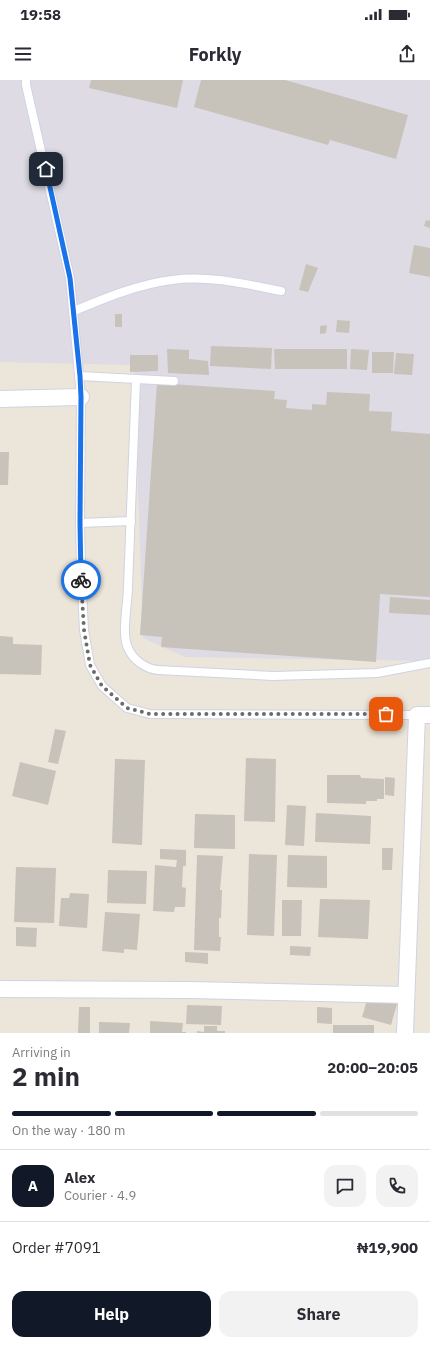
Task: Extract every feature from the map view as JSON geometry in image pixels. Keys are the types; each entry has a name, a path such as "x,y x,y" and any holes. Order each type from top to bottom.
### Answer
{"street":[{"path":"0,399 81,397"},
{"path":"404,1033 424,714"},
{"path":"0,989 190,990 406,995"}],"lane":[{"path":"26,80 70,278 81,397 80,523 84,630 90,665 102,686 127,708 150,714 424,714"},
{"path":"74,311 105,298 144,286 172,280 202,279 244,284 281,292"},
{"path":"80,376 174,381"},
{"path":"136,380 125,636 128,648 142,664 150,670 273,676 377,673 430,663"},
{"path":"80,523 131,521"}],"shaded area":[{"path":"0,80 430,80 430,661 185,657 143,638 134,365 0,362"}],"building":[{"path":"91,80 183,80 177,108 89,88"},
{"path":"201,80 285,80 408,115 396,159 330,140 328,145 194,107"},
{"path":"426,220 430,221 430,228 424,226"},
{"path":"414,245 430,248 430,277 409,273"},
{"path":"306,264 318,268 308,292 299,290"},
{"path":"115,314 122,314 122,327 115,327"},
{"path":"337,320 350,321 349,333 336,332"},
{"path":"327,325 326,333 320,334 320,326"},
{"path":"211,346 272,348 271,369 210,366"},
{"path":"167,349 189,350 189,359 208,361 209,375 168,373"},
{"path":"274,349 347,349 347,369 275,369"},
{"path":"351,349 369,350 367,370 350,369"},
{"path":"372,352 394,352 393,373 372,373"},
{"path":"396,353 414,354 412,375 394,374"},
{"path":"130,355 158,355 158,371 130,372"},
{"path":"157,383 275,391 274,399 287,400 286,408 312,410 312,404 326,405 327,392 370,394 369,411 392,412 391,431 430,434 430,597 380,594 376,662 161,647 162,637 140,635"},
{"path":"0,452 9,452 8,485 0,485"},
{"path":"390,597 430,600 430,615 389,613"},
{"path":"0,636 13,637 13,644 42,645 41,675 0,674"},
{"path":"55,729 66,731 58,764 48,762"},
{"path":"246,758 276,759 275,822 244,821"},
{"path":"115,759 145,760 142,845 112,843"},
{"path":"20,762 56,771 48,805 12,796"},
{"path":"327,775 360,775 361,778 384,779 384,799 377,799 377,801 366,801 366,804 327,803"},
{"path":"385,777 395,778 394,796 385,795"},
{"path":"287,805 306,806 304,846 285,845"},
{"path":"316,813 371,816 370,844 315,842"},
{"path":"195,814 235,815 235,849 194,848"},
{"path":"382,848 393,848 392,870 382,870"},
{"path":"160,849 186,850 186,866 183,866 182,887 186,888 185,907 175,907 174,912 153,911 155,865 176,867 177,860 160,859"},
{"path":"249,854 277,855 274,936 247,935"},
{"path":"197,855 223,856 220,890 222,890 221,918 219,918 219,937 221,937 220,951 194,950"},
{"path":"288,855 327,856 327,888 287,887"},
{"path":"16,867 56,868 54,923 14,922"},
{"path":"108,870 147,871 146,904 107,903"},
{"path":"70,893 89,894 87,928 59,926 61,898 69,898"},
{"path":"320,899 370,900 368,939 318,937"},
{"path":"282,900 302,900 301,936 282,936"},
{"path":"105,912 140,914 137,950 124,949 124,953 102,951"},
{"path":"16,927 37,928 36,947 16,946"},
{"path":"290,946 311,947 310,956 290,955"},
{"path":"185,952 208,953 208,964 185,962"},
{"path":"368,997 397,1004 391,1025 362,1017"},
{"path":"187,1005 222,1006 221,1025 186,1024"},
{"path":"79,1007 90,1007 90,1033 78,1033"},
{"path":"317,1007 332,1008 332,1024 317,1023"},
{"path":"150,1021 183,1023 182,1032 186,1033 150,1033"},
{"path":"99,1022 130,1023 129,1033 99,1033"},
{"path":"333,1025 374,1025 374,1033 333,1033"},
{"path":"204,1026 217,1026 217,1031 225,1031 225,1033 197,1033 197,1031 204,1032"}],"way so far":[{"path":"81,580 84,630 90,665 102,686 127,708 150,714 386,714"}],"route":[{"path":"46,169 70,278 80,376 81,580"}]}
